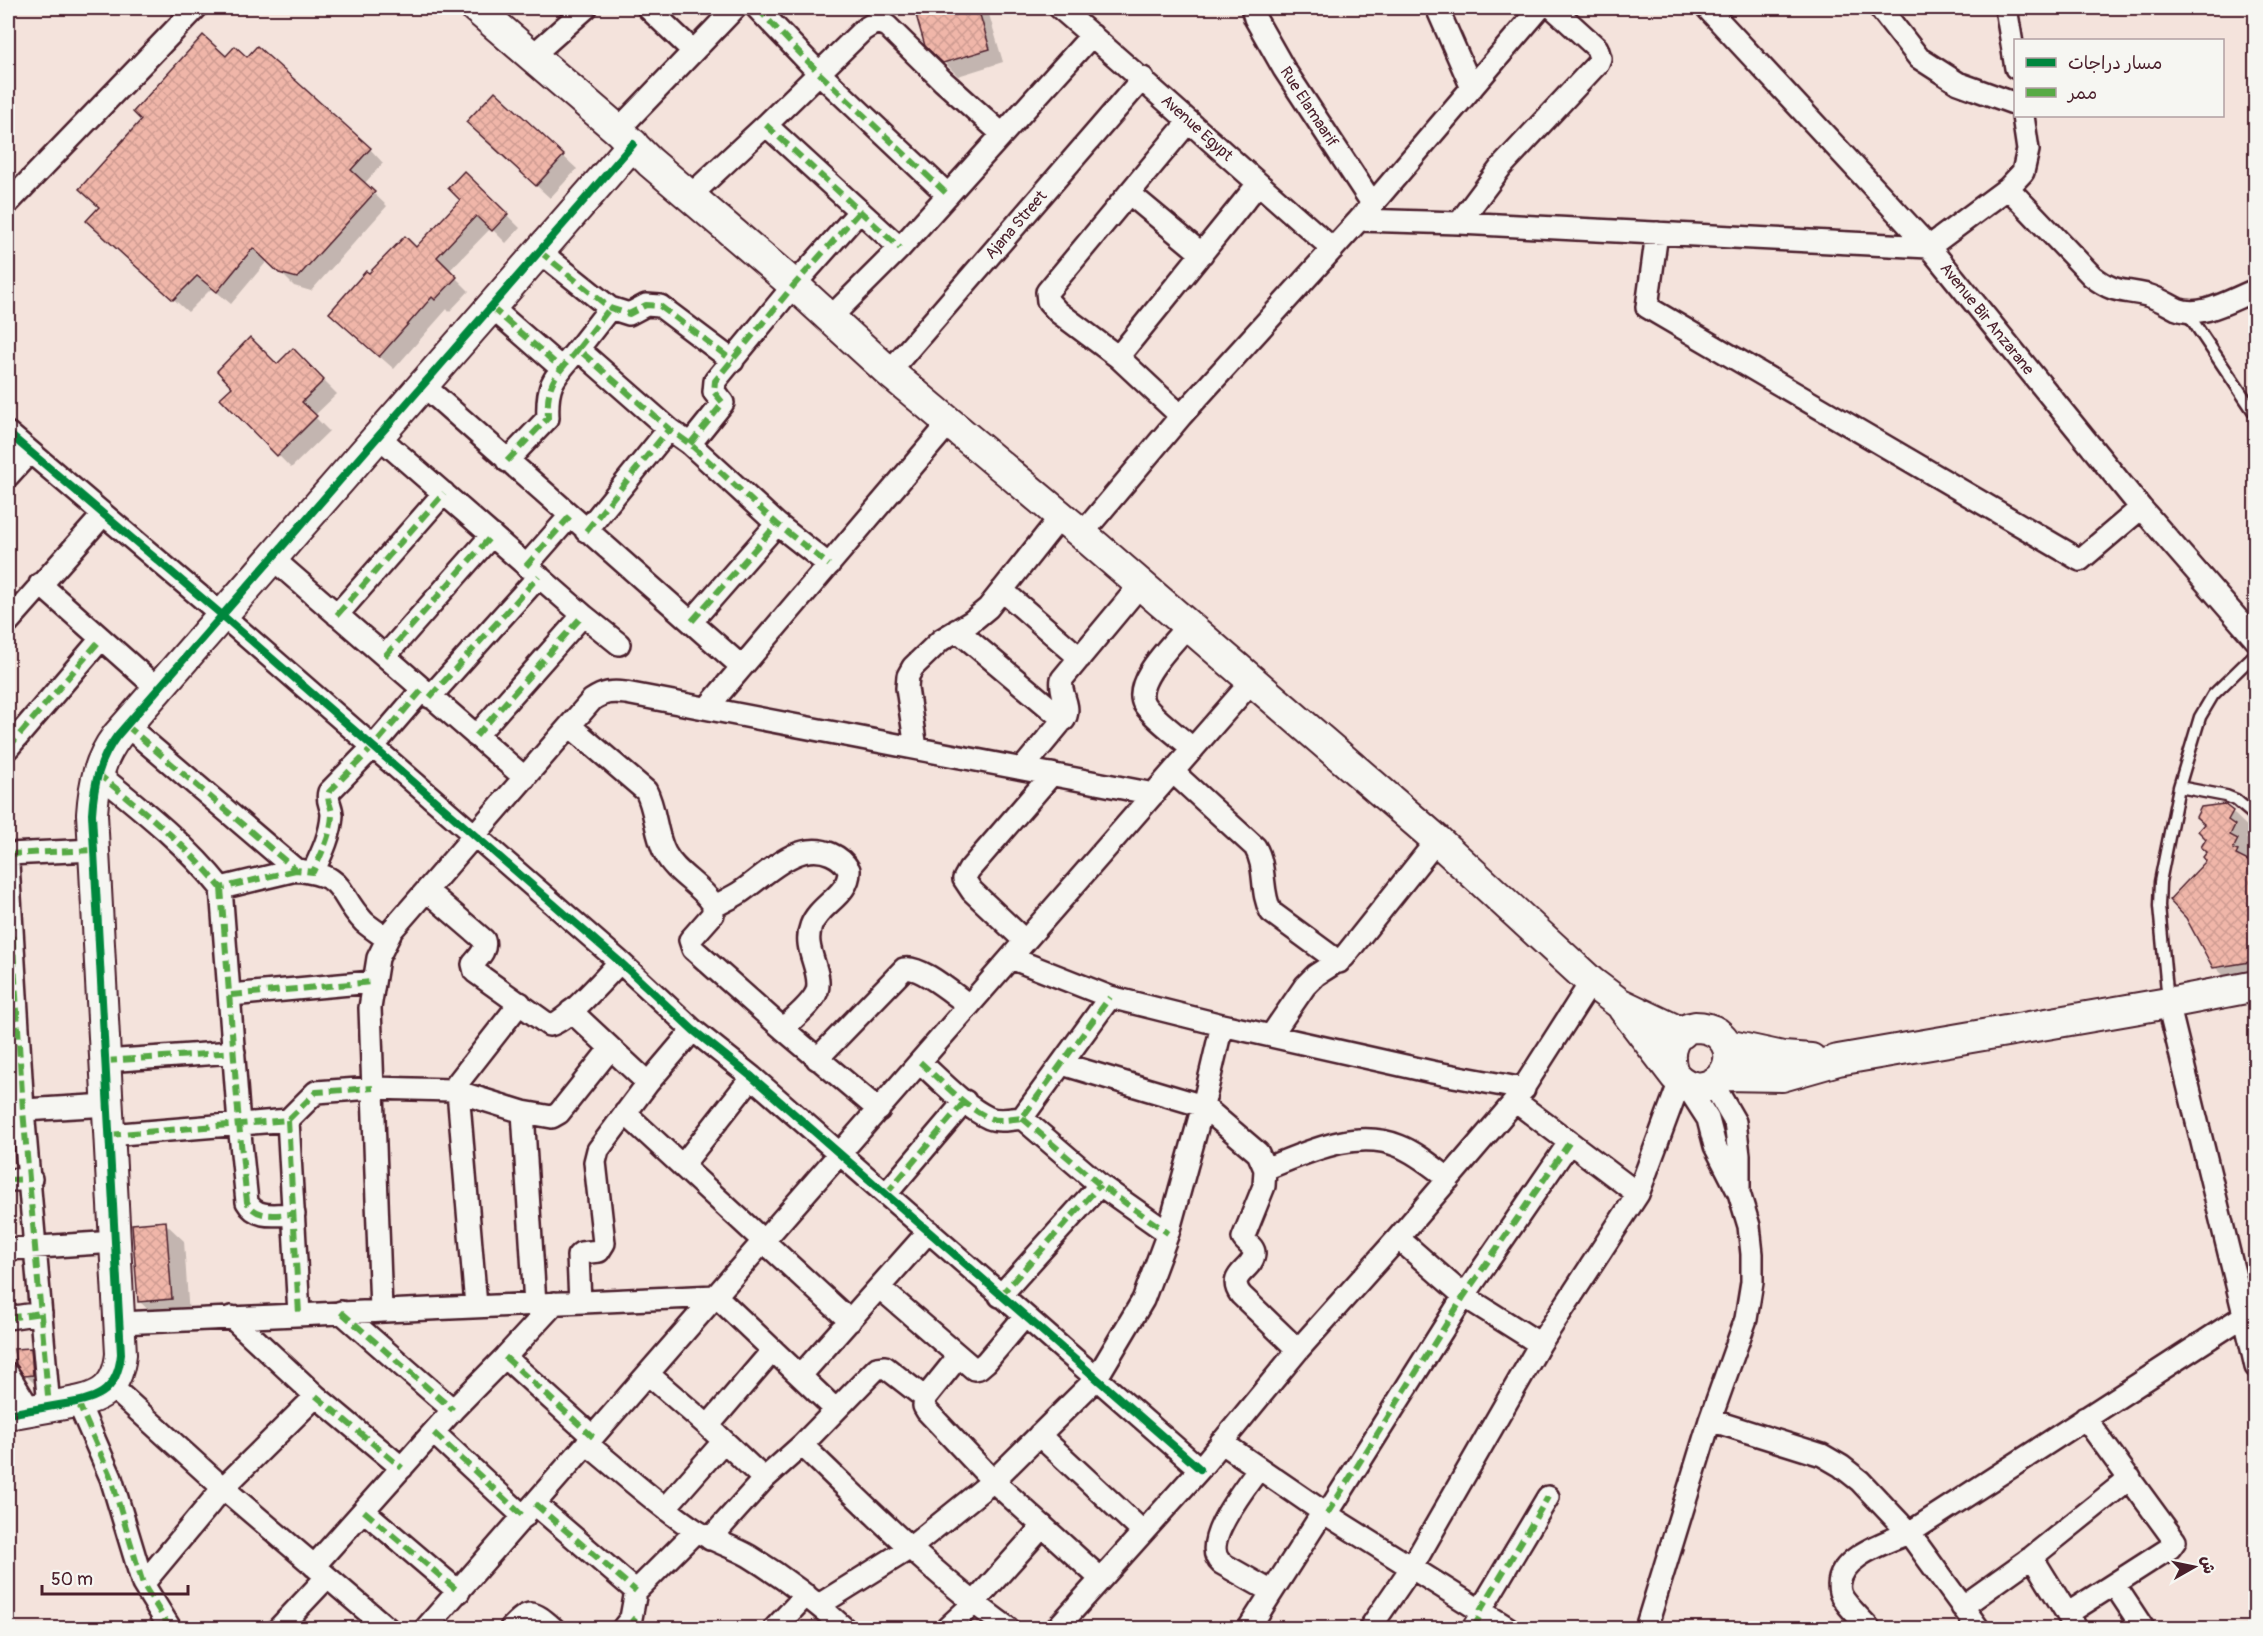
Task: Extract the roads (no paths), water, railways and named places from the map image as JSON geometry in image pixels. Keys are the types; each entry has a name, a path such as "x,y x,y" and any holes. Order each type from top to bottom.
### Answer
{"main road":[{"path":"476,8 625,137 650,162 794,285 889,372 1072,525 1437,840 1591,982 1619,1003 1695,1079"},
{"path":"41,1408 92,1399 110,1386 120,1368 120,1323 92,814 97,773 109,746 539,251 625,137"},
{"path":"1695,1079 1729,1062 1727,1045 1720,1036 1709,1029 1695,1028 1682,1032 1677,1037 1669,1056 1695,1079 1782,1076 1838,1060 2256,986"},
{"path":"1619,1003 1682,1032"},
{"path":"1727,1045 1783,1057 1838,1060"}],"street":[{"path":"8,202 196,8"},
{"path":"532,56 586,8"},
{"path":"648,8 693,51"},
{"path":"625,137 693,51 735,8"},
{"path":"757,8 819,72 948,195"},
{"name":"Avenue Egypt","path":"1060,8 1143,78 1258,184 1333,249"},
{"name":"Rue Elamaarif","path":"1252,8 1255,18 1284,69 1372,203"},
{"path":"1437,8 1472,88"},
{"path":"916,748 907,688 908,676 917,662 941,640 980,615 1002,590 1072,525 1181,416 1359,220 1540,8"},
{"path":"1459,223 1515,151 1598,63 1600,58 1596,48 1552,8"},
{"name":"Avenue Bir Anzarane","path":"1707,8 1929,247 2141,508 2256,640"},
{"path":"1880,8 1919,58 1958,84 2014,103"},
{"path":"2006,8 2014,56"},
{"path":"691,195 872,23 879,22 887,26 1002,134"},
{"path":"830,318 900,248 1092,35"},
{"name":"Ajana Street","path":"889,372 1143,78"},
{"path":"1359,220 1929,247 2008,188 2023,172 2028,150 2023,117"},
{"path":"1181,416 1118,357 1058,312 1048,301 1047,292 1189,121"},
{"path":"766,125 900,248"},
{"path":"1118,357 1258,184"},
{"path":"2008,188 2105,287 2115,291 2155,297 2177,309 2186,311 2206,310 2256,290"},
{"path":"1129,193 1202,254"},
{"path":"690,444 723,403 714,392 714,385 794,285 860,211"},
{"path":"1657,233 1647,307 2080,560 2141,508"},
{"path":"539,251 610,308 629,314 646,305 660,306 733,361"},
{"path":"491,307 561,368"},
{"path":"507,460 548,418 549,387 561,368 610,308"},
{"path":"578,349 669,429 690,444 777,524 829,565"},
{"path":"423,385 742,667"},
{"path":"707,708 950,423"},
{"path":"586,531 669,429"},
{"path":"8,433 222,615 620,962 693,1030 752,1077 1200,1469"},
{"path":"378,436 619,644"},
{"path":"8,476 30,452"},
{"path":"337,615 444,493"},
{"path":"10,613 40,584 103,514"},
{"path":"221,888 304,871 325,845 331,818 327,801 330,792 426,693 532,571 570,516"},
{"path":"692,621 777,524"},
{"path":"385,656 492,535"},
{"path":"272,558 525,778"},
{"path":"40,584 158,689"},
{"path":"1022,768 1064,720 1068,708 1061,692 1061,682 1141,584"},
{"path":"1002,590 1080,658"},
{"path":"476,736 583,615"},
{"path":"1188,625 1144,678 1141,690 1146,706 1193,749"},
{"path":"957,630 1064,720"},
{"path":"8,748 101,639"},
{"path":"426,1629 1252,681"},
{"path":"381,1310 370,1008 372,982 378,958 387,939 427,891 592,700 602,693 611,691 707,708 1154,794"},
{"path":"126,725 304,871 336,882 342,887 364,922 387,939"},
{"path":"570,726 646,790 664,851 673,864 708,898 714,907 713,914 692,936 691,945 699,955 817,1059 879,1110"},
{"path":"1173,772 1255,847 1260,859 1267,903 1271,912 1339,962"},
{"path":"97,773 142,810 221,888 246,1197 250,1207 262,1215 294,1214"},
{"path":"1025,941 972,891 964,879 966,873 1052,774"},
{"path":"1272,1034 1310,981 1323,970 1339,962 1437,840"},
{"path":"8,854 94,850"},
{"path":"714,907 739,893 793,855 811,851 825,852 837,857 849,870 847,884 810,926 809,946 816,975 816,993 783,1029"},
{"path":"8,864 15,1110 31,1179 41,1313 41,1408"},
{"path":"427,891 484,940 485,948 473,964 475,972 549,1025 554,1025 571,1011 620,962"},
{"path":"1011,958 1110,997 1222,1025 1272,1034 1432,1071 1520,1095 1569,1143 1638,1194"},
{"path":"817,1059 904,969 915,969 924,973 969,1005"},
{"path":"231,995 372,982"},
{"path":"1057,1629 1200,1469 1298,1350 1398,1238 1520,1095 1591,982"},
{"path":"1022,1118 1110,997"},
{"path":"476,1306 455,1091 520,1003"},
{"path":"2168,1003 2250,1311 2256,1367"},
{"path":"571,1011 648,1083"},
{"path":"775,1629 813,1600 910,1548 993,1480 1096,1379 1143,1300 1168,1233 1203,1107 1222,1025"},
{"path":"580,1302 578,1256 581,1253 599,1251 604,1243 595,1158 598,1150 648,1083 693,1030"},
{"path":"109,1135 288,1120 316,1092 373,1088 455,1091 523,1112 547,1117 555,1116 610,1048"},
{"path":"105,1061 234,1052"},
{"path":"920,1062 965,1101 990,1118 1000,1120 1022,1118 1100,1185 1168,1233"},
{"path":"1062,1064 1203,1107 1258,1154 1265,1169 1264,1186 1259,1202 1243,1233 1243,1240 1252,1247 1254,1253 1237,1279 1236,1287 1241,1295 1298,1350"},
{"path":"682,1166 752,1077"},
{"path":"1646,1629 1710,1420 1746,1320 1752,1282 1749,1226 1739,1194 1715,1146 1695,1079"},
{"path":"1370,1629 1412,1567 1540,1344 1638,1194 1695,1079"},
{"path":"886,1194 965,1101"},
{"path":"15,1110 108,1105"},
{"path":"279,1629 364,1511 453,1410 505,1357 545,1303 523,1112"},
{"path":"625,1113 850,1321"},
{"path":"288,1120 299,1314"},
{"path":"1265,1169 1325,1146 1369,1140 1384,1141 1399,1146 1421,1158 1449,1179"},
{"path":"1249,1629 1464,1296 1569,1143"},
{"path":"8,1180 31,1179"},
{"path":"1000,1296 1100,1185"},
{"path":"801,1375 929,1231"},
{"path":"1398,1238 1464,1296 1540,1344"},
{"path":"8,1249 115,1242"},
{"path":"880,1288 971,1368 979,1368 1025,1316"},
{"path":"120,1323 717,1296 836,1410"},
{"path":"1869,1629 1840,1594 1839,1581 1842,1570 1876,1546 1909,1533 2250,1311"},
{"path":"341,1312 453,1410"},
{"path":"8,1318 41,1313"},
{"path":"231,1317 316,1396 402,1468"},
{"path":"708,1426 773,1350"},
{"path":"505,1357 590,1440 665,1508 703,1535 747,1555 813,1600 844,1629"},
{"path":"958,1357 926,1398 924,1406 993,1480 1101,1579"},
{"path":"633,1625 636,1591 703,1535 802,1445 877,1368 882,1366 926,1398"},
{"path":"8,1374 111,1478 143,1584 170,1629"},
{"path":"648,1374 764,1479"},
{"path":"110,1386 223,1488 387,1629"},
{"path":"143,1584 223,1488 316,1396"},
{"path":"2032,1557 2072,1621 2114,1584 2170,1548 2175,1541 2085,1418"},
{"path":"1710,1420 1822,1455 1841,1466 1860,1481 1909,1533 1978,1629"},
{"path":"434,1433 529,1510 636,1591"},
{"path":"1039,1435 1143,1532"},
{"path":"665,1508 724,1441"},
{"path":"1221,1442 1325,1513 1412,1567 1478,1617 1508,1629"},
{"path":"802,1445 910,1548 973,1604 1008,1629"},
{"path":"1259,1468 1218,1532 1214,1549 1215,1556 1221,1563 1272,1592"},
{"path":"1962,1607 2032,1557 2130,1478"},
{"path":"1478,1617 1548,1497"},
{"path":"364,1511 459,1592"},
{"path":"947,1629 973,1604 1043,1526"},
{"path":"2114,1584 2144,1629"},
{"path":"511,1629 528,1613 536,1614 554,1629"}],"lane":[{"path":"2186,311 2256,415"},
{"path":"2168,1003 2159,906 2160,882 2179,787 2200,717 2213,695 2256,653"},
{"path":"2179,787 2226,796 2236,800 2256,817"}]}
